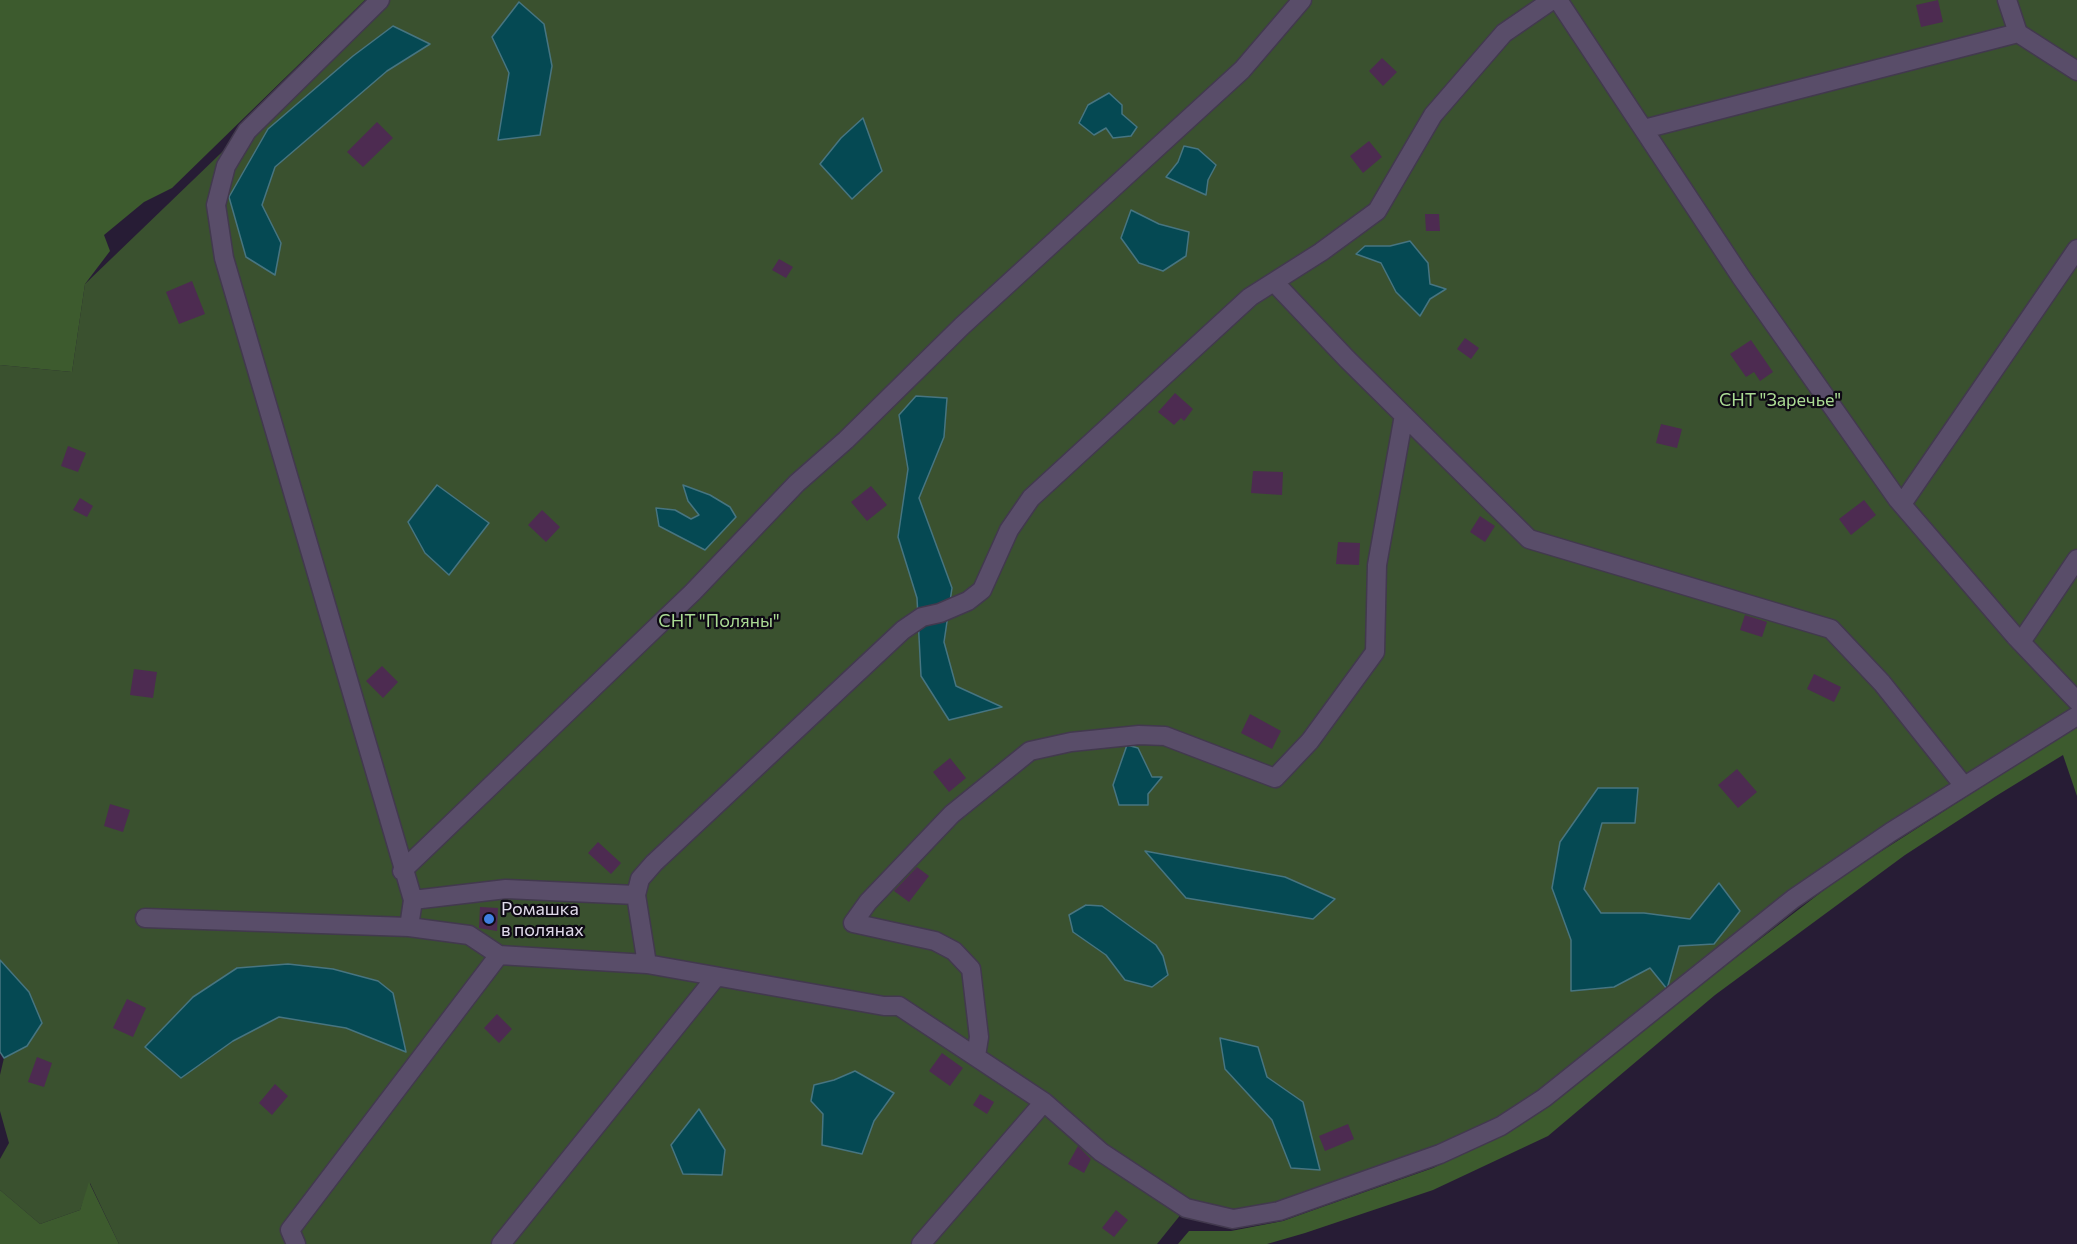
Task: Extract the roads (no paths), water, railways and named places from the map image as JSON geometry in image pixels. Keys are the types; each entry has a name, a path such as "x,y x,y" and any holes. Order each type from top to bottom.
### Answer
{"street":[{"path":"380,0 247,130 226,166 216,204 224,258 402,871 413,900 409,927"},
{"path":"402,871 693,592 797,483 846,440 962,326 1242,70 1302,0"},
{"path":"647,964 636,896 640,879 654,863 903,630 922,617 968,601 982,590 1009,530 1031,498 1250,297 1322,252 1377,211 1433,115 1504,33 1552,0"},
{"path":"1558,0 1741,277 1902,504 2021,642 2077,701"},
{"path":"2007,0 2018,33 2077,71"},
{"path":"1644,129 2018,33"},
{"path":"1902,504 2077,249"},
{"path":"1274,282 1529,539 1831,629 1882,684 1964,786"},
{"path":"976,1056 979,1037 971,969 954,951 935,941 853,923 868,902 952,814 1030,751 1071,742 1139,735 1165,736 1275,778 1310,741 1375,652 1377,565 1404,415"},
{"path":"2021,642 2077,559"},
{"path":"145,918 409,927 469,935 499,955 647,964 884,1006 899,1006 1044,1102 1101,1152 1186,1208 1233,1219 1279,1212 1440,1154 1501,1126 1544,1098 1792,899 1964,786 2077,716"},
{"path":"413,900 506,889 636,896"},
{"path":"297,1244 290,1230 499,955"},
{"path":"501,1244 716,977"},
{"path":"921,1244 1044,1102"}],"place":[{"name":"Ромашка в полянах","path":"489,919"}],"park label":[{"name":"СНТ \"Заречье\"","path":"1780,400"},
{"name":"СНТ \"Поляны\"","path":"719,621"}]}
